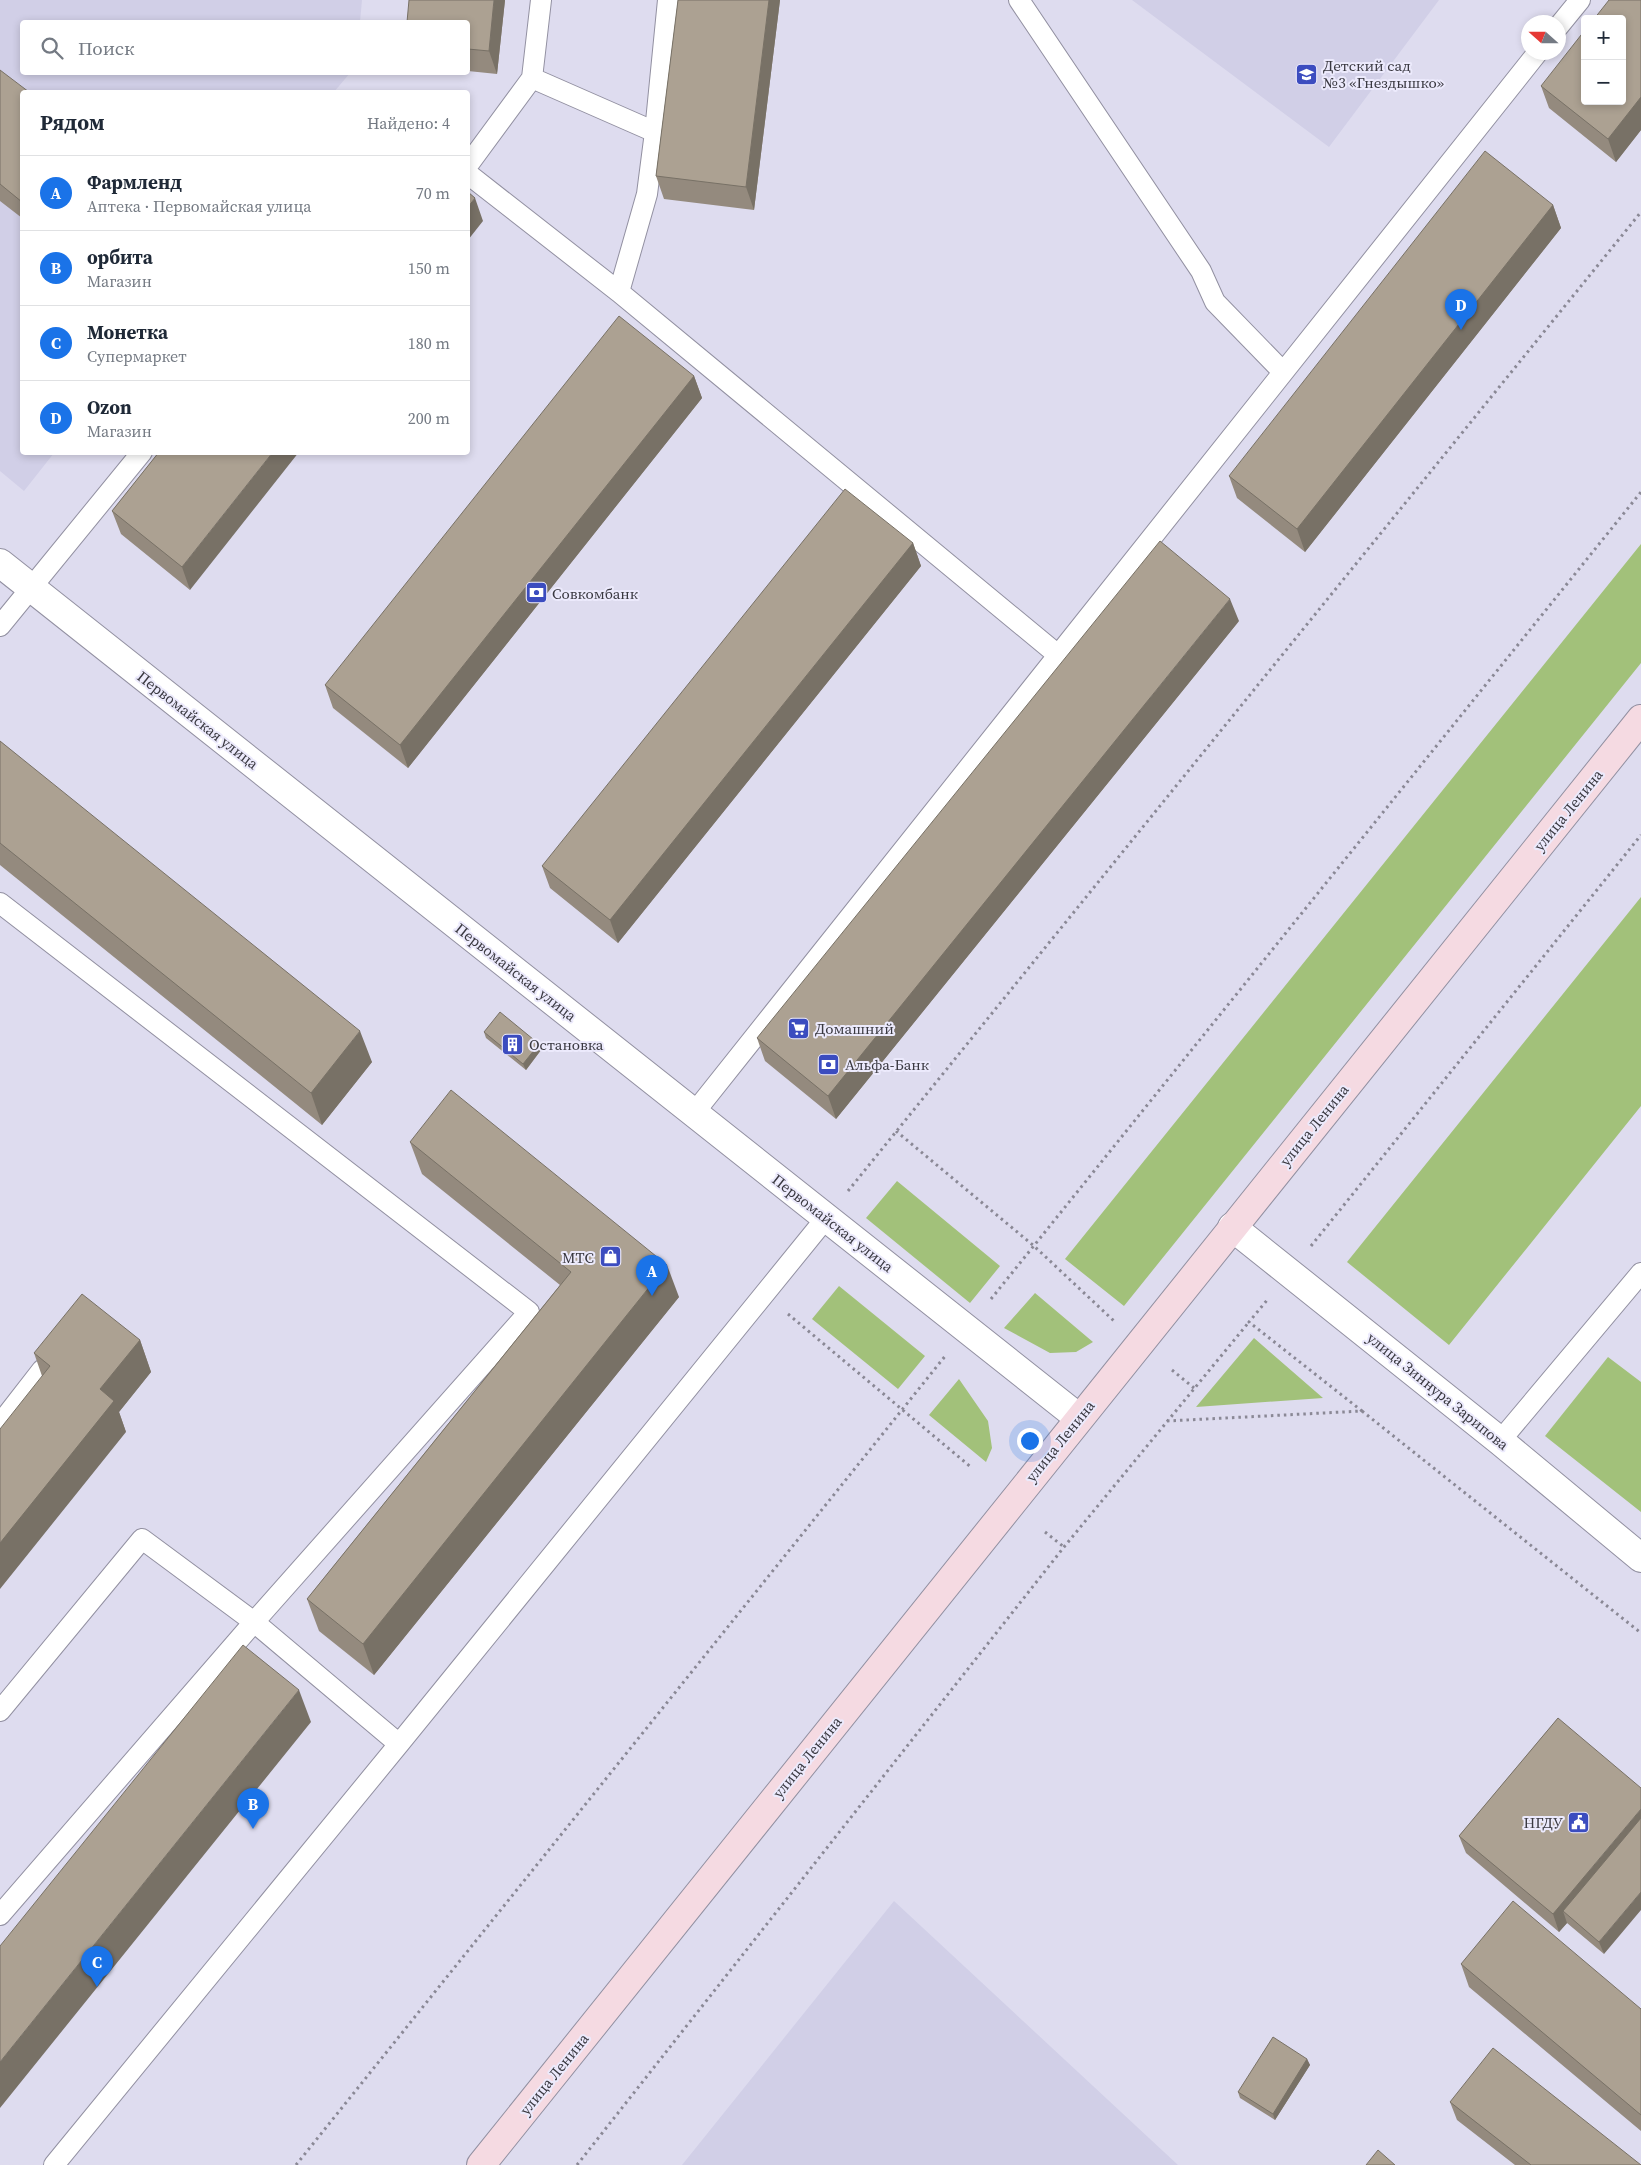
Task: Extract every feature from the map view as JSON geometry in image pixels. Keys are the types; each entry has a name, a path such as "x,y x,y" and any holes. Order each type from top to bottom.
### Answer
{"main road":[{"name":"улица Ленина","path":"481,2165 1641,718"}],"street":[{"name":"Первомайская улица","path":"0,563 1079,1418"},
{"name":"улица Зиннура Зарипова","path":"1232,1227 1500,1441 1641,1558"}],"lane":[{"path":"470,162 532,78 542,0"},
{"path":"619,292 647,194 668,0"},
{"path":"1019,0 1201,271 1215,302 1283,372"},
{"path":"1566,17 1580,0"},
{"path":"694,1113 1532,60"},
{"path":"532,78 655,132"},
{"path":"470,176 619,292 1058,655"},
{"path":"0,626 140,455"},
{"path":"0,903 528,1312 254,1622 0,1915"},
{"path":"54,2165 826,1218"},
{"path":"1500,1441 1641,1273"},
{"path":"0,1424 42,1370"},
{"path":"0,1711 142,1539 254,1622 399,1744"}],"path":[{"path":"826,1218 1641,212"},
{"path":"991,1299 1641,492"},
{"path":"577,2165 1064,1547 1289,1273 1641,835"},
{"path":"896,1131 1034,1246 1114,1321"},
{"path":"764,1294 972,1468"},
{"path":"1249,1322 1641,1633"},
{"path":"296,2165 949,1351"},
{"path":"1172,1370 1194,1388"},
{"path":"1167,1421 1362,1411"},
{"path":"1045,1532 1064,1547"}],"shaded area":[{"path":"0,0 362,0 360,20 20,20 20,75 348,75 336,90 20,90 20,455 52,455 24,491 0,471"},
{"name":"Детский сад №3 «Гнездышко»","path":"1132,0 1439,0 1329,147"},
{"path":"894,1901 1178,2165 682,2165"}],"green space":[{"path":"1641,544 1641,663 1124,1306 1065,1259"},
{"path":"1641,897 1641,1106 1449,1345 1347,1262"},
{"path":"897,1181 1000,1266 970,1303 866,1218"},
{"path":"839,1286 925,1356 898,1389 812,1319"},
{"path":"1035,1293 1093,1342 1076,1352 1050,1353 1004,1328"},
{"path":"1254,1338 1323,1398 1196,1407"},
{"path":"1608,1357 1641,1382 1641,1512 1545,1436"},
{"path":"959,1379 988,1421 992,1448 986,1462 929,1415"}],"building":[{"path":"409,0 494,0 489,51 470,49 470,20 407,20"},
{"path":"678,0 769,0 746,187 656,176"},
{"path":"1609,0 1641,0 1641,97 1608,139 1541,86 1561,60 1566,60 1566,54 1581,35 1581,105 1626,105 1626,15 1597,15"},
{"path":"0,70 26,90 20,90 20,200 0,184"},
{"path":"1485,151 1553,205 1297,529 1229,476"},
{"path":"470,194 475,198 470,204"},
{"path":"619,316 694,376 400,745 325,685"},
{"path":"157,455 271,455 182,567 112,511"},
{"path":"845,489 913,543 610,920 542,866"},
{"path":"1160,541 1230,599 828,1096 757,1038"},
{"path":"0,741 360,1031 311,1093 0,843"},
{"name":"Остановка","path":"500,1012 539,1044 523,1064 484,1032"},
{"path":"451,1090 667,1265 363,1644 307,1599 571,1272 410,1142"},
{"path":"82,1294 140,1340 100,1389 114,1401 0,1543 0,1429 50,1366 34,1353"},
{"path":"243,1645 299,1690 0,2062 0,1946"},
{"path":"1558,1718 1641,1788 1641,1809 1553,1914 1459,1836"},
{"path":"1641,1818 1641,1892 1599,1942 1563,1911"},
{"path":"1513,1901 1641,2009 1641,2115 1461,1964"},
{"path":"1273,2037 1307,2059 1273,2114 1238,2092"},
{"path":"1493,2048 1641,2165 1531,2165 1450,2102"},
{"path":"1378,2150 1395,2165 1366,2165"}],"place":[{"name":"Детский сад №3 «Гнездышко»","path":"1307,74"},
{"name":"Ozon","path":"1461,330"},
{"name":"Совкомбанк","path":"536,593"},
{"name":"Домашний","path":"799,1028"},
{"name":"Остановка","path":"513,1044"},
{"name":"Альфа-Банк","path":"829,1064"},
{"name":"МТС","path":"610,1257"},
{"name":"Фармленд","path":"652,1296"},
{"name":"НГДУ","path":"1579,1822"},
{"name":"орбита","path":"253,1829"},
{"name":"Монетка","path":"97,1987"}]}
